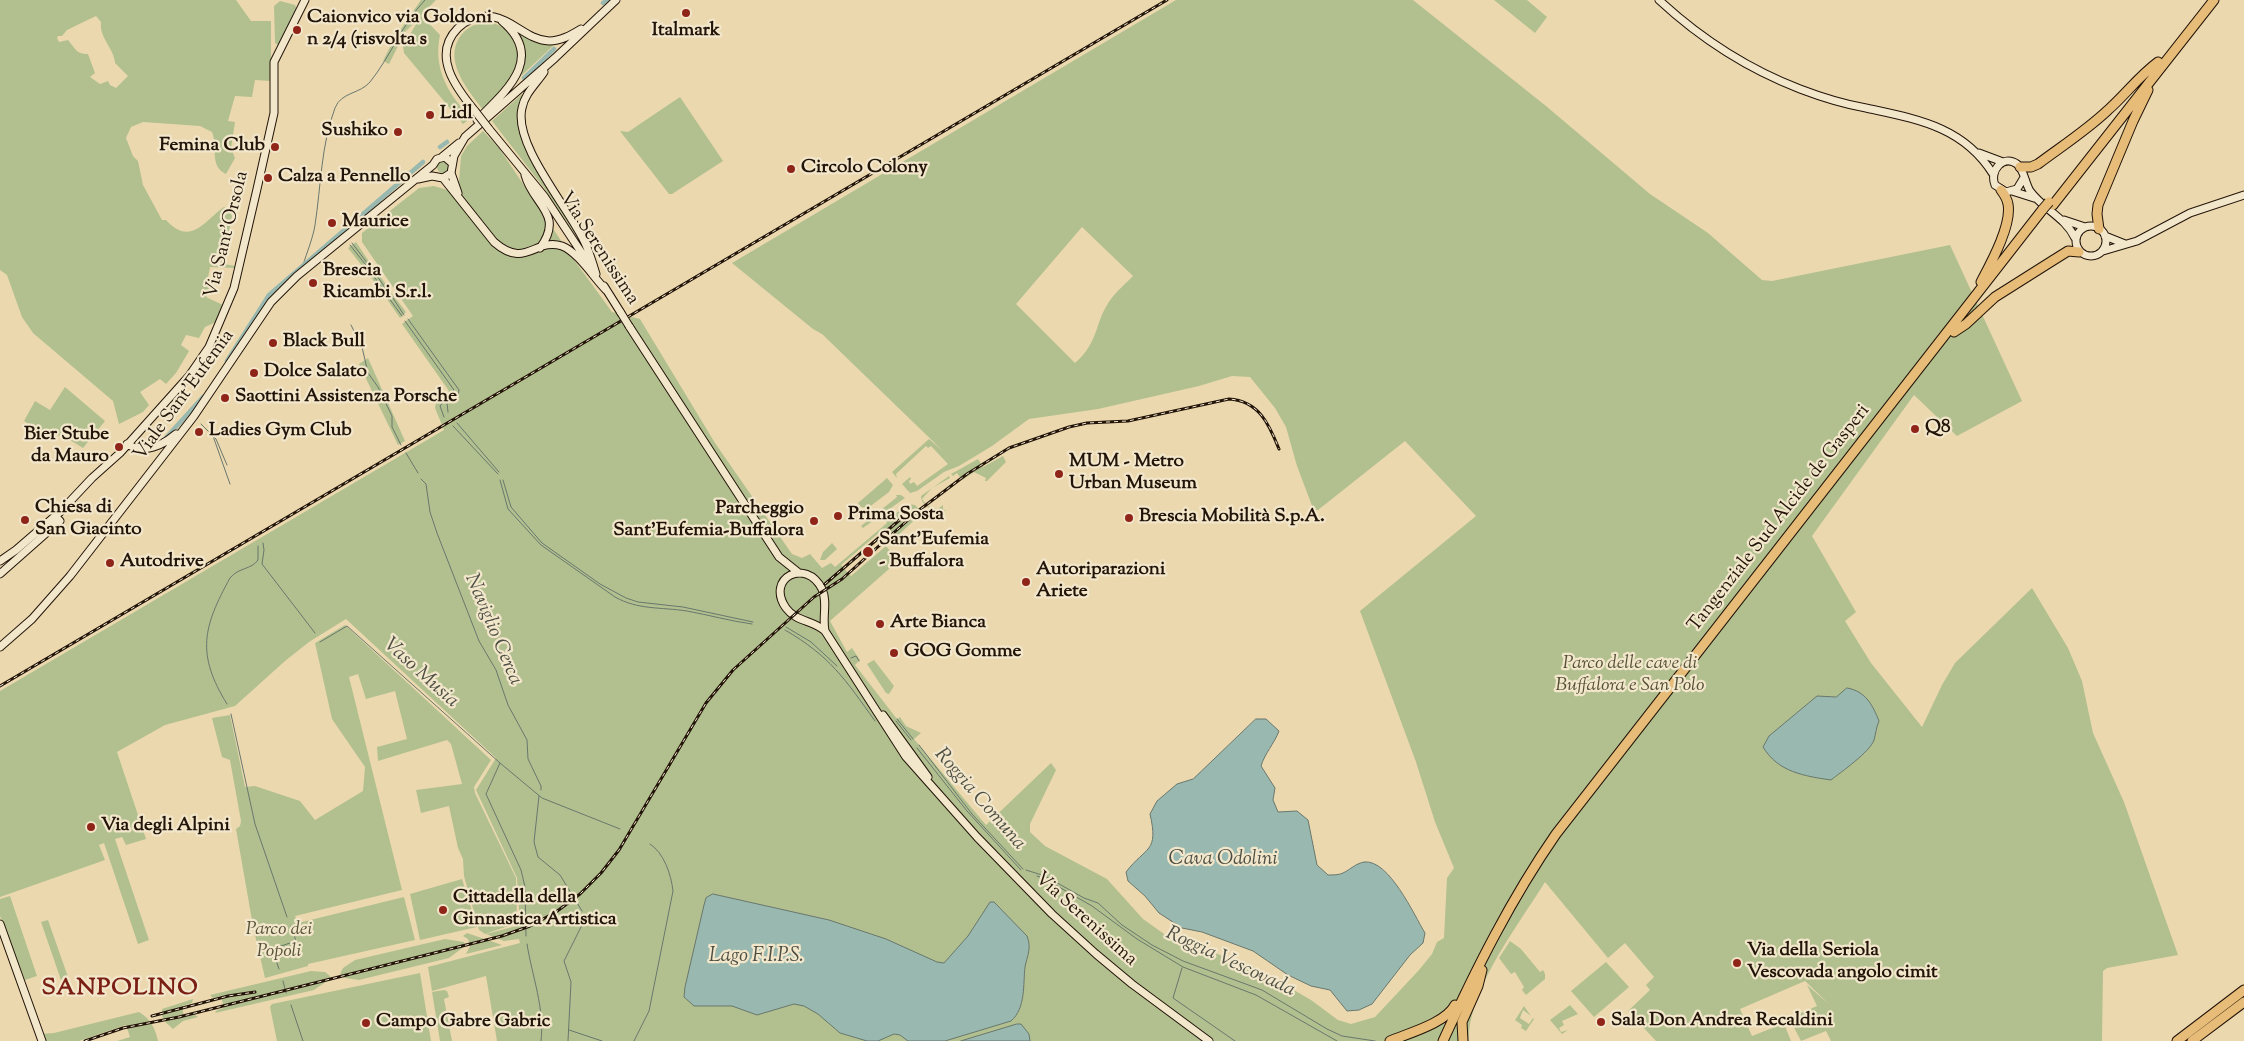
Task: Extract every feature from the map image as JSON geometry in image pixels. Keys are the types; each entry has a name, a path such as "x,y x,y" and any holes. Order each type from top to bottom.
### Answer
{"highway":[{"path":"1974,301 2160,64 2207,0"},
{"path":"2102,233 2097,214 2098,205 2136,114 2160,64 2214,0"},
{"path":"2020,167 2031,167 2038,164 2108,111 2139,76 2160,64"},
{"path":"1958,318 1987,270 2004,229 2009,205 2001,190"},
{"path":"1954,332 1966,324 1995,297 2052,260 2068,251 2079,252"},
{"name":"Tangenziale Sud Alcide de Gasperi","path":"1443,1041 1491,939 1537,861 1562,826 1958,318 1974,301"},
{"name":"Tangenziale Sud Alcide de Gasperi","path":"1449,1041 1482,970 1485,953 1560,837 1954,332 1974,301"},
{"path":"1393,1040 1438,1021 1449,1013 1485,953"},
{"path":"1464,1041 1462,1022 1478,986 1482,970"},
{"path":"2177,1041 2244,990"},
{"path":"2192,1041 2244,1002"},
{"path":"1393,1040 1413,1041"}],"main road":[{"name":"Via Sant'Orsola","path":"0,561 16,550 55,516 129,441 178,387 209,347 231,297 274,114 272,69 305,0"},
{"path":"606,290 568,249 556,245 520,254 503,250 494,242 458,193 434,173 433,165 437,159 442,157 552,61 616,0"},
{"path":"1660,0 1715,45 1775,78 1832,100 1924,122 1951,134 1977,152 2003,162 2012,162 2020,167 2023,179 2037,199 2064,220 2085,227 2094,226 2102,233 2125,244"},
{"name":"Via Serenissima","path":"590,24 568,36 556,40 542,40 530,35 510,22 498,18 480,17 466,22 454,33 447,47 446,59 449,72 457,88 475,112 524,169 596,274 779,557 785,579 781,593 787,609 798,618 811,622 825,631 906,757 976,837 1052,914 1132,984 1208,1041"},
{"path":"458,193 451,173 452,163 463,139 472,125 512,83 520,65 522,52 518,40 510,28 498,18"},
{"path":"552,61 526,96 521,109 524,134 535,159 586,244 596,274"},
{"path":"1977,152 1993,174 1994,182 2001,190 2012,191 2037,199"},
{"path":"442,157 449,159 452,163"},
{"path":"1993,174 1996,168 2003,162"},
{"name":"Viale Sant'Eufemia","path":"0,647 32,619 54,596 163,457 278,294 297,276 433,165"},
{"path":"524,169 528,184 549,218 549,233 540,248"},
{"path":"440,177 451,173"},
{"name":"Viale Sant'Eufemia","path":"412,181 440,177"},
{"path":"2012,191 2020,186 2023,179"},
{"path":"2064,220 2075,238 2079,252 2090,257 2142,239 2196,210 2244,195"},
{"path":"2075,238 2080,230 2085,227"},
{"path":"2102,233 2106,244 2103,251"},
{"path":"129,441 134,447 149,448 159,446 185,426"},
{"path":"149,448 163,457"},
{"path":"0,574 60,522 55,516"},
{"name":"Via Serenissima","path":"779,557 820,586 825,599 823,613 825,631"},
{"path":"785,579 791,574 799,572"},
{"path":"811,622 818,619 823,613"},
{"name":"Via Serenissima","path":"874,705 909,749 933,786"},
{"path":"889,732 895,736 904,748 909,749"},
{"path":"0,924 42,1041"}],"green space":[{"path":"0,0 236,0 251,21 271,21 271,81 255,80 252,97 235,96 228,121 235,122 231,148 235,158 226,174 217,166 212,132 200,126 143,122 131,127 126,138 133,156 138,161 143,185 162,220 166,220 175,228 190,231 197,229 224,207 228,209 232,216 223,264 236,266 236,268 210,267 207,283 210,285 206,297 225,306 216,322 205,327 199,338 186,335 181,345 189,351 176,373 166,384 160,379 140,392 149,405 143,412 119,424 113,401 33,333 22,317 7,275 0,270","holes":["96,16 101,22 102,33 115,63 128,76 116,88 110,85 108,81 100,84 90,77 95,73 88,54 79,52 68,40 59,42 57,38 62,36 67,30"]},
{"path":"421,0 436,0 421,15 440,35 439,59 444,80 455,100 471,118 463,124 404,53 403,46 421,16 405,32 389,64 383,61 394,39"},
{"name":"Parco delle cave di Buffalora e San Polo","path":"1176,0 1413,0 1546,106 1650,194 1708,233 1762,280 1772,281 1950,245 2022,401 1957,436 1914,395 1812,536 1856,612 1845,621 1871,663 1922,727 1955,663 2032,588 2068,648 2082,681 2093,733 2124,802 2178,955 2107,968 2103,971 2102,1041 1831,1041 1826,1031 1801,1041 1789,1018 1817,1006 1807,985 1830,1005 1805,981 1740,1009 1752,1036 1780,1025 1781,1028 1785,1026 1791,1041 1656,1041 1628,1011 1650,990 1646,985 1654,977 1625,943 1608,958 1545,882 1485,979 1471,1021 1469,1041 497,1041 486,976 432,991 428,967 520,943 519,939 504,941 486,934 520,925 517,878 476,790 496,758 346,619 309,642 235,706 165,725 117,752 146,839 126,845 122,837 115,839 149,940 138,944 104,843 99,845 105,860 0,897 0,691 444,430 435,408 436,402 449,391 402,324 413,316 362,242 362,233 419,188 434,186 447,190 459,181 461,156 467,146 483,131 499,148 572,257 612,312 640,319 715,443 792,554 802,558 810,554 822,568 831,563 835,567 887,523 886,521 908,504 915,505 922,513 891,542 881,531 841,565 851,576 886,546 898,561 830,621 847,652 852,648 860,660 855,665 897,719 900,717 906,726 921,733 914,739 986,825 1051,763 1056,770 1030,824 1030,832 1045,846 1107,879 1143,919 1167,936 1254,967 1311,1000 1338,1020 1351,1024 1375,1017 1419,970 1432,954 1437,942 1444,938 1447,878 1454,868 1435,822 1416,762 1360,611 1476,516 1405,441 1318,510 1314,511 1297,466 1286,427 1275,408 1250,377 1232,376 1199,386 1098,409 1029,419 992,446 959,466 944,472 917,491 910,493 902,484 910,477 910,484 914,482 917,486 948,464 931,446 928,448 926,446 896,474 897,478 892,472 929,439 943,451 822,334 813,329 732,263","holes":["1082,227 1133,276 1111,299 1089,347 1075,363 1016,304"]},
{"path":"1494,0 1527,0 1547,17 1535,33"},
{"path":"280,1 295,5 297,10 281,43 278,45 275,43 274,6"},
{"path":"485,22 494,23 508,31 517,50 517,60 515,69 505,86 483,110 460,76 454,57 455,47 464,32 470,27"},
{"path":"514,29 537,42 554,45 521,76 524,52 521,41"},
{"path":"522,94 519,127 523,142 580,242 544,188 492,121"},
{"path":"680,97 723,161 672,194 669,194 620,131 628,132"},
{"path":"443,161 449,167 443,173 437,167"},
{"path":"356,242 372,266 366,271 348,248"},
{"path":"377,272 388,287 382,292 370,276"},
{"path":"390,291 406,312 400,318 384,295"},
{"path":"368,358 405,441 398,445 359,364"},
{"path":"65,387 105,421 83,448 65,437 40,431 24,421 35,401 50,410"},
{"path":"1003,456 1006,462 987,481 985,481 986,478 974,472 962,480 957,473 953,476 951,474 978,459 983,467"},
{"path":"949,476 950,478 933,487"},
{"path":"887,478 893,485 889,492 868,508 861,507 858,503"},
{"path":"932,488 922,499 927,506 922,500 921,496"},
{"path":"896,495 901,495 905,498 863,528 861,526 897,497"},
{"path":"943,505 943,509 946,511 934,510 927,506 938,509"},
{"path":"832,543 837,549 825,560 820,560 823,552"},
{"name":"Parco dei Popoli","path":"345,625 491,760 474,787 475,793 516,878 517,923 485,934 479,930 464,876 463,859 458,848 449,806 421,813 416,790 462,784 451,744 447,740 378,761 377,747 407,739 395,691 366,699 358,674 349,677 402,890 295,916 298,923 404,897 415,940 308,964 308,966 265,978 253,926 236,829 240,826 241,821 230,760 222,757 212,718 230,715 245,787 255,786 300,801 315,820 363,791 365,767 332,719 315,643"},
{"path":"874,660 894,686 889,694 886,693 867,664"},
{"name":"Cittadella della Ginnastica Artistica","path":"462,879 477,927 420,940 410,894"},
{"path":"10,896 37,976 25,980 0,916 0,899"},
{"path":"48,920 68,977 61,980 41,922"},
{"path":"467,933 502,945 466,954 470,946 468,939 463,936"},
{"path":"445,939 464,942 465,946 449,958 359,980 345,978 340,974 343,968 355,960"},
{"path":"1510,941 1521,949 1540,972 1543,970 1545,974 1545,979 1526,995 1522,990 1524,987 1515,972 1511,974 1499,958"},
{"path":"1606,962 1629,987 1594,1017 1571,991"},
{"path":"311,971 325,972 330,976 330,979 314,990 215,1013 217,1010 224,1008 221,996 213,998 210,995"},
{"name":"Campo Gabre Gabric","path":"420,973 431,1041 277,1041 270,1007 272,1004"},
{"path":"447,991 449,997 444,999 452,1041 440,1041 432,992"},
{"path":"193,999 192,1003 182,1006 184,1017 195,1015 198,1017 183,1021 173,1029 166,1023 163,1019 162,1009"},
{"path":"1570,1005 1578,1014 1562,1021 1564,1025 1559,1028 1561,1032 1568,1030 1562,1034 1550,1020"},
{"path":"1524,1006 1531,1016 1523,1010 1520,1018 1529,1024 1534,1019 1526,1031 1515,1020"},
{"path":"139,1012 152,1024 158,1041 117,1041 130,1037 126,1025 79,1041 42,1041 40,1034 54,1033"}],"water":[{"path":"1847,688 1859,692 1868,700 1879,721 1874,740 1855,762 1831,780 1811,777 1793,771 1776,762 1769,755 1763,747 1769,736 1817,696 1836,697"},
{"name":"Cava Odolini","path":"1256,719 1266,719 1279,731 1261,766 1275,788 1273,800 1278,812 1297,811 1308,820 1317,865 1328,875 1341,874 1364,862 1373,863 1383,869 1400,890 1425,933 1423,943 1410,955 1372,1004 1359,1010 1347,1011 1330,990 1311,986 1288,975 1253,951 1202,932 1182,928 1159,913 1145,896 1128,881 1126,872 1152,843 1150,814 1157,801 1177,784 1193,779"},
{"name":"Lago F.I.P.S.","path":"713,894 829,920 886,939 937,962 944,963 968,936 990,902 994,902 1027,936 1028,940 1029,948 1025,967 1023,996 1019,1009 1011,1021 945,1041 908,1041 900,1035 894,1034 878,1041 867,1041 840,1033 818,1014 804,1006 794,1004 757,1015 732,1006 694,1006 684,997 685,987 706,898"},
{"path":"1021,1024 1029,1034 1030,1041 961,1041"}],"waterway":[{"path":"303,265 314,230 324,151 335,108 346,96 361,89 370,82 410,19 425,0"},
{"path":"603,3 607,0"},
{"path":"524,78 554,49"},
{"path":"440,147 447,142"},
{"path":"355,221 423,162"},
{"path":"227,361 269,295 349,226"},
{"name":"Roggia Vescovada","path":"352,243 371,268"},
{"name":"Roggia Vescovada","path":"350,245 369,269"},
{"name":"Roggia Vescovada","path":"375,273 386,289"},
{"name":"Roggia Vescovada","path":"373,275 384,291"},
{"name":"Roggia Vescovada","path":"389,292 404,315"},
{"name":"Roggia Vescovada","path":"386,294 402,316"},
{"name":"Roggia Vescovada","path":"408,319 459,390 458,396 447,403 448,412"},
{"name":"Roggia Vescovada","path":"405,321 454,390 440,406 444,417"},
{"name":"Naviglio Cerca","path":"351,325 362,347 368,373 378,387 392,416 392,427 401,445"},
{"path":"164,440 203,397"},
{"name":"Roggia Vescovada","path":"457,423 499,472"},
{"name":"Vaso Musia","path":"201,424 216,439 227,465"},
{"name":"Roggia Vescovada","path":"453,426 498,474"},
{"name":"Vaso Musia","path":"213,436 230,484"},
{"name":"Naviglio Cerca","path":"406,453 418,473"},
{"name":"Naviglio Cerca","path":"421,479 426,484 430,512 437,533 479,641 496,670 508,705 527,740 528,759 541,786 541,790"},
{"name":"Roggia Vescovada","path":"500,480 508,509 541,545 615,597 641,606 687,611 752,624"},
{"name":"Roggia Vescovada","path":"503,480 511,507 542,543 600,584 626,598 638,602 683,607 753,622"},
{"name":"Vaso Musia","path":"263,543 262,564 315,633"},
{"name":"Vaso Musia","path":"227,704 217,686 207,655 209,626 230,578 233,574 258,560 258,546"},
{"name":"Vaso Musia","path":"320,642 347,626 500,763 486,794 521,870 525,887 526,936"},
{"name":"Roggia Vescovada","path":"786,627 811,642 837,666"},
{"name":"Roggia Vescovada","path":"785,630 814,649 836,670 875,721"},
{"name":"Roggia Vescovada","path":"851,658 856,656 859,661"},
{"name":"Vaso Musia","path":"231,714 255,824 287,917"},
{"name":"Roggia Vescovada","path":"897,719 913,739"},
{"name":"Roggia Vescovada","path":"896,721 911,740"},
{"name":"Roggia Vescovada","path":"919,745 972,814 1023,869"},
{"name":"Roggia Vescovada","path":"917,748 967,811 1021,870"},
{"name":"Vaso Musia","path":"500,763 542,798 620,829"},
{"name":"Naviglio Cerca","path":"539,796 534,842 538,857 560,875 582,911"},
{"name":"Vaso Musia","path":"634,1041 649,1011 673,891 666,864 650,844"},
{"name":"Roggia Vescovada","path":"1026,870 1045,876 1084,898 1098,903 1122,925 1152,945 1183,961 1262,990 1342,1036 1375,1041"},
{"name":"Roggia Comuna","path":"1037,876 1092,906 1137,939 1183,967 1256,995 1337,1041"},
{"name":"Naviglio Cerca","path":"568,1041 571,982 564,961 582,925"},
{"name":"Vaso Musia","path":"279,969 275,957 278,947 296,941 291,926"},
{"name":"Vaso Musia","path":"527,944 540,1005 541,1041"},
{"name":"Roggia Comuna","path":"1182,968 1173,998 1235,1041"},
{"name":"Vaso Musia","path":"283,981 286,993"},
{"name":"Vaso Musia","path":"291,1005 303,1041"},
{"name":"Vaso Musia","path":"569,1030 602,1041"}],"railway":[{"path":"0,686 1167,0"},
{"path":"85,1041 123,1028 179,1017 502,936 530,926 556,912 580,894 601,873 619,850 706,703 733,670 814,597 842,579 918,511 967,474 1009,448 1069,427 1087,423 1128,421 1229,399 1248,404 1262,415 1279,449"},
{"path":"825,584 903,517"},
{"path":"152,1016 228,996 255,992"}],"place":[{"name":"Italmark","path":"686,13"},
{"name":"Caionvico via Goldoni n 2/4 (risvolta s","path":"297,30"},
{"name":"Lidl","path":"430,115"},
{"name":"Sushiko","path":"398,132"},
{"name":"Femina Club","path":"275,147"},
{"name":"Circolo Colony","path":"791,169"},
{"name":"Calza a Pennello","path":"268,178"},
{"name":"Maurice","path":"332,223"},
{"name":"Brescia Ricambi S.r.l.","path":"313,283"},
{"name":"Black Bull","path":"273,343"},
{"name":"Dolce Salato","path":"254,373"},
{"name":"Saottini Assistenza Porsche","path":"225,398"},
{"name":"Q8","path":"1915,429"},
{"name":"Ladies Gym Club","path":"199,432"},
{"name":"Bier Stube da Mauro","path":"119,447"},
{"name":"MUM - Metro Urban Museum","path":"1059,474"},
{"name":"Prima Sosta","path":"838,516"},
{"name":"Brescia Mobilità S.p.A.","path":"1129,518"},
{"name":"Chiesa di San Giacinto","path":"25,520"},
{"name":"Parcheggio Sant'Eufemia-Buffalora","path":"814,521"},
{"name":"Sant'Eufemia - Buffalora","path":"868,552"},
{"name":"Autodrive","path":"110,563"},
{"name":"Autoriparazioni Ariete","path":"1026,582"},
{"name":"Arte Bianca","path":"880,624"},
{"name":"GOG Gomme","path":"894,653"},
{"name":"Via degli Alpini","path":"91,827"},
{"name":"Cittadella della Ginnastica Artistica","path":"443,910"},
{"name":"Via della Seriola Vescovada angolo cimit","path":"1737,963"},
{"name":"Sala Don Andrea Recaldini","path":"1601,1022"},
{"name":"Campo Gabre Gabric","path":"366,1023"}],"district":[{"name":"SANPOLINO","path":"120,990"}]}
